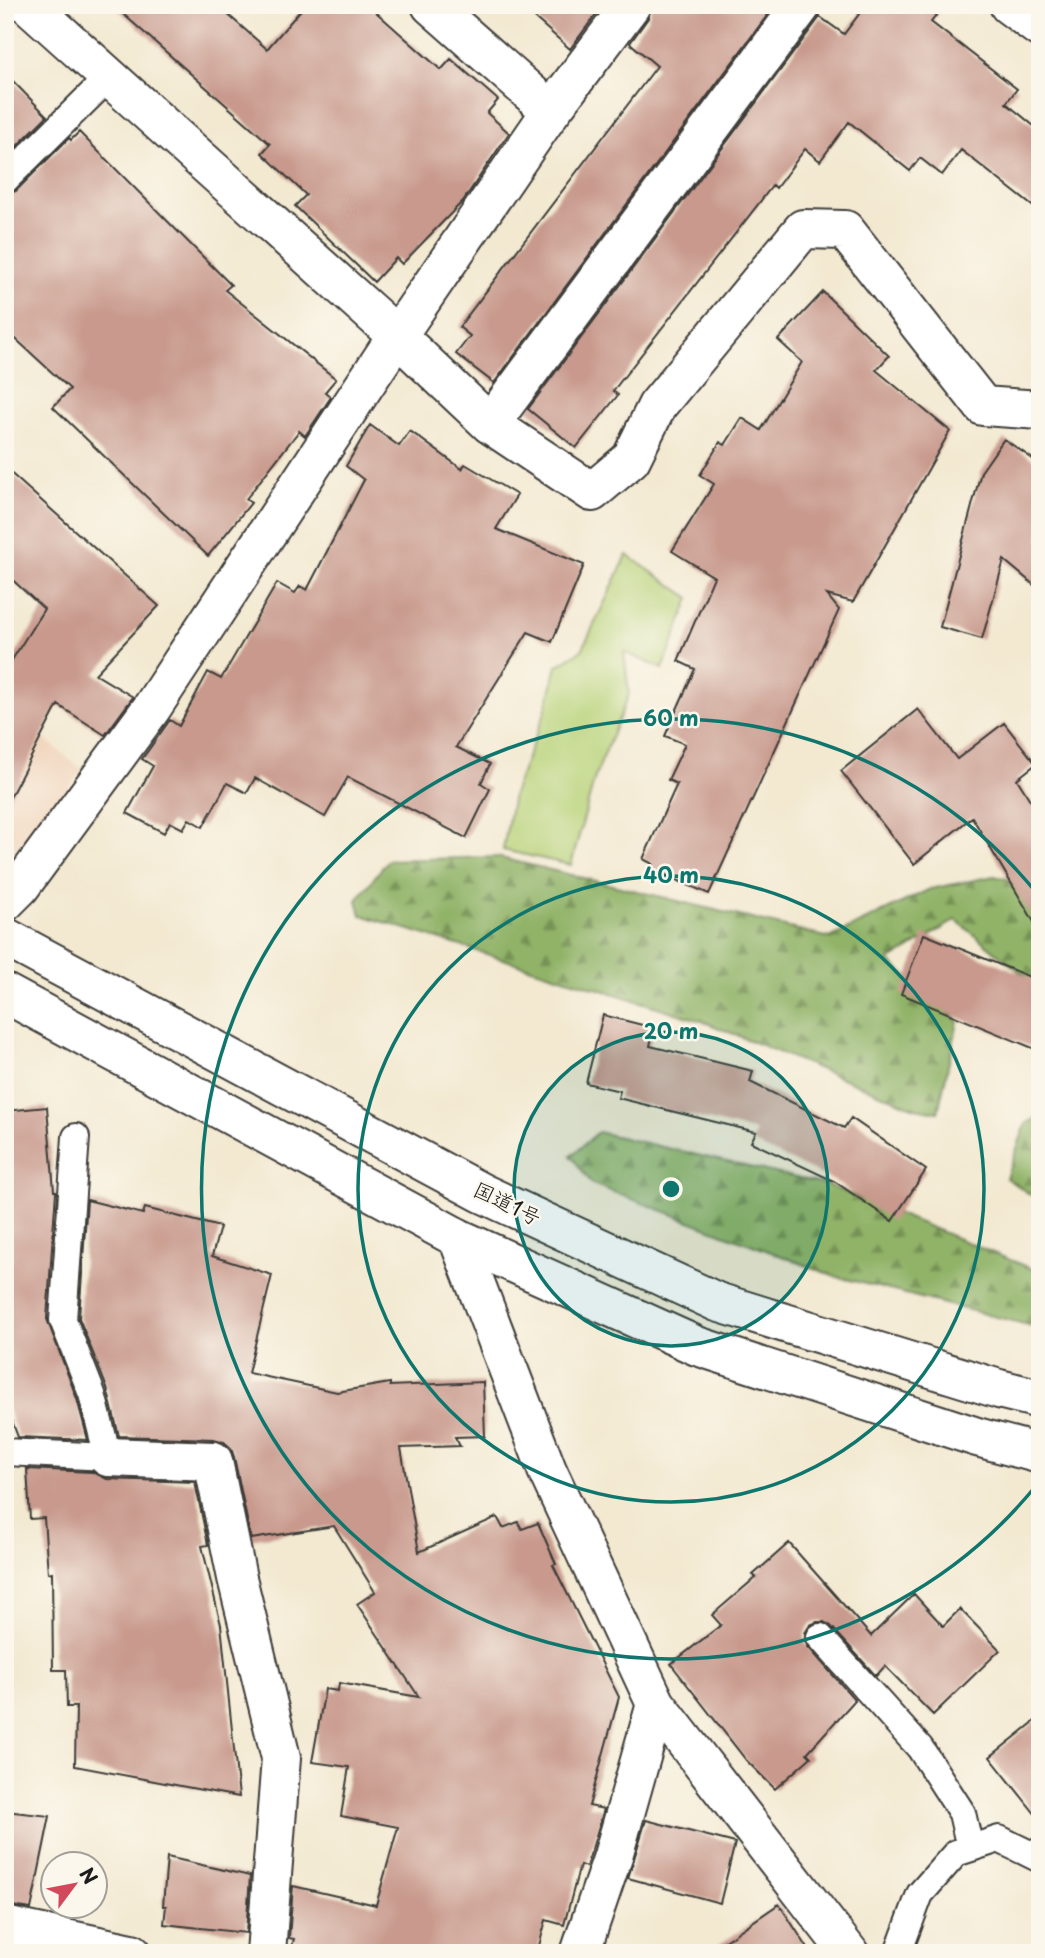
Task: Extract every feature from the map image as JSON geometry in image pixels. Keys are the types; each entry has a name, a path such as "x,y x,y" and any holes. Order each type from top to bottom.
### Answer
{"main road":[{"path":"29,5 397,336 490,424 592,492 631,458 657,406 803,229 845,230 983,406 1040,410"},
{"path":"431,5 551,111"},
{"path":"5,902 20,887 151,709 397,336 551,111 631,5"},
{"path":"490,424 802,5"},
{"path":"1009,5 1040,28"},
{"name":"国道1号","path":"5,937 482,1193 717,1302 986,1385 1040,1399"},
{"path":"5,993 458,1238 697,1346 976,1437 1040,1454"},
{"path":"458,1238 547,1470 656,1704 849,1953"},
{"path":"108,1457 213,1461 237,1578 281,1758 266,1953"},
{"path":"580,1953 613,1856 656,1704"},
{"path":"5,1926 132,1953"}],"lane":[{"path":"5,180 108,78"},
{"path":"5,1452 108,1457 92,1394 64,1320 76,1136"},
{"path":"820,1637 920,1748 962,1813 970,1848"},
{"path":"898,1953 920,1894 956,1853 999,1839 1040,1858"}],"shaded area":[{"path":"5,707 83,770 5,862"}],"green space":[{"path":"627,555 690,598 663,669 624,652 629,694 595,777 571,865 503,850 513,794 545,712 557,666 582,650"},
{"path":"497,857 830,938 930,889 994,876 1040,887 1040,988 956,920 889,961 958,1021 938,1112 915,1108 702,1021 361,915 357,900 388,860"},
{"path":"1040,1116 1040,1201 1006,1178 1026,1124"},
{"path":"598,1132 827,1185 1040,1272 1040,1328 834,1276 592,1184 571,1156"}],"building":[{"path":"113,5 217,5 267,49 305,5 368,5 441,70 451,59 498,100 487,113 509,133 463,201 402,264 396,258 374,282 295,206 306,195 262,153 270,144"},
{"path":"520,5 603,5 570,49"},
{"path":"652,5 775,5 494,383 456,354 470,336 459,327 657,66 630,43 648,18"},
{"path":"866,5 945,5 931,22 1017,89 1006,103 1040,131 1040,212 961,150 942,175 920,158 910,171 849,122 820,161 805,149 776,188 773,185 613,391 618,395 576,448 528,409 820,17 844,34"},
{"path":"5,73 47,116 5,158"},
{"path":"79,132 231,285 225,290 336,379 325,392 331,397 305,436 299,431 246,499 251,503 208,556 53,407 70,389 5,329 5,195 16,191 69,138 71,140"},
{"path":"823,292 889,356 876,370 950,431 853,602 827,595 839,610 709,894 651,869 653,864 643,859 677,784 668,780 685,744 665,736 695,669 678,661 714,577 672,551 714,484 700,475 720,442 725,445 742,418 761,430 802,362 778,340"},
{"path":"370,425 399,446 410,431 462,469 465,464 517,495 496,529 584,565 552,642 528,632 456,747 490,764 481,783 490,789 466,838 348,777 325,817 255,778 247,793 227,783 203,827 189,819 183,829 170,822 164,833 127,813 153,766 142,759 170,720 179,726 208,672 221,679 277,583 295,593 300,586 307,590 364,480 346,466"},
{"path":"1004,439 1040,464 1040,590 1004,560 982,639 940,627 981,472"},
{"path":"5,468 159,606 95,674 133,697 105,735 58,705 5,807 5,671 44,609 5,573"},
{"path":"918,709 957,759 1004,723 1036,764 1017,779 1040,816 1040,932 972,817 914,864 841,771"},
{"path":"924,934 1040,981 1040,1051 901,994"},
{"path":"603,1015 654,1028 650,1046 753,1071 750,1082 844,1128 851,1118 926,1170 892,1221 834,1181 751,1142 756,1132 618,1098 620,1091 586,1083"},
{"path":"47,1107 56,1191 47,1319 77,1399 88,1440 18,1437 5,1402 5,1111"},
{"path":"87,1200 143,1214 145,1208 220,1227 212,1256 272,1275 248,1373 337,1392 390,1383 390,1386 483,1382 485,1436 455,1437 460,1446 401,1448 419,1552 497,1517 503,1528 518,1522 522,1529 538,1523 556,1564 553,1565 619,1697 589,1806 604,1809 592,1849 586,1867 580,1865 564,1925 546,1920 537,1953 290,1953 294,1939 289,1938 293,1886 376,1905 398,1827 341,1816 349,1767 312,1762 325,1689 338,1691 339,1683 419,1697 357,1604 375,1592 334,1526 251,1539 234,1457 231,1448 224,1442 214,1439 119,1436 107,1388 79,1318"},
{"path":"27,1469 93,1472 107,1479 195,1482 208,1545 202,1546 221,1625 239,1797 75,1766 76,1707 67,1707 66,1670 53,1670 52,1572 48,1573 44,1518 30,1519"},
{"path":"789,1543 871,1636 914,1594 943,1626 960,1609 1000,1650 933,1715 885,1666 876,1676 831,1626 824,1622 810,1625 805,1633 808,1647 855,1700 807,1753 811,1757 775,1789 746,1760 671,1664 721,1625 712,1615 756,1577 753,1575"},
{"path":"1040,1717 1040,1820 990,1757"},
{"path":"5,1811 50,1816 43,1850 38,1850 38,1875 31,1909 5,1905"},
{"path":"646,1820 735,1843 720,1903 628,1878"},
{"path":"167,1857 250,1876 246,1933 164,1924"},
{"path":"779,1904 811,1953 707,1953"}]}
